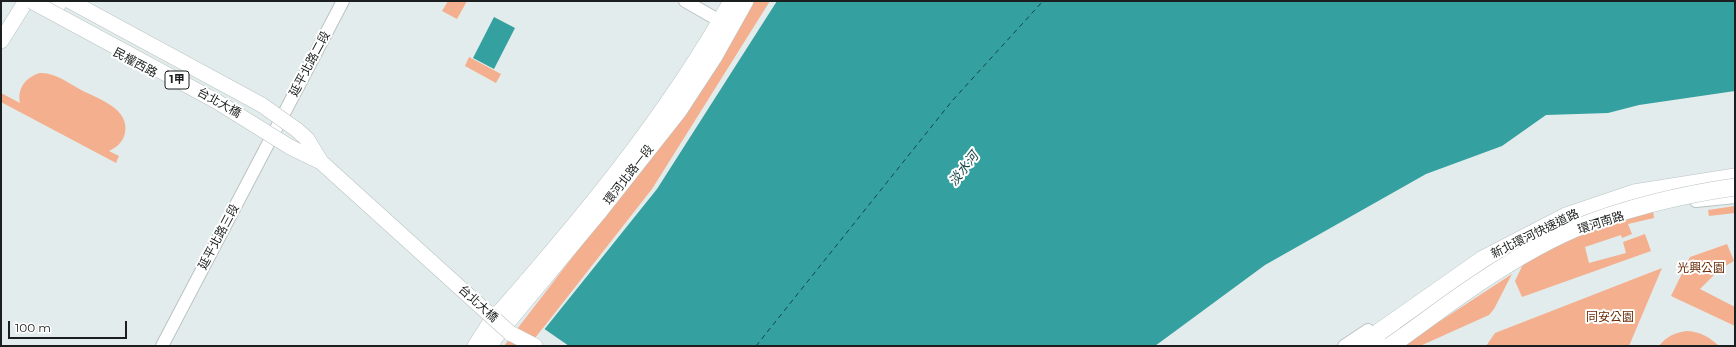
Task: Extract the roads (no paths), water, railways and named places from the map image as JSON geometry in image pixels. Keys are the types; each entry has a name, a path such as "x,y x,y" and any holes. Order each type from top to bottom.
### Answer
{"highway":[{"name":"新北環河快速道路","path":"1359,346 1483,259 1566,216 1634,193 1735,178"},
{"path":"1371,346 1497,260 1561,226 1639,199 1711,186 1735,178"},
{"name":"新北環河快速道路","path":"1390,346 1497,271 1573,230 1619,213 1667,199 1735,187"}],"main road":[{"name":"環河北路一段","path":"475,346 489,324 599,193 655,122 692,68 731,1"},
{"name":"環河北路一段","path":"493,342 598,214 680,110 714,58 746,1"},
{"path":"1,41 25,2"},
{"name":"台北大橋","path":"25,2 216,101 290,147 321,162 510,333 519,346"},
{"name":"1甲","path":"60,2 257,114 292,138 321,162"},
{"name":"台北大橋","path":"510,333 535,346"}],"street":[{"path":"79,1 285,112"},
{"name":"延平北路二段","path":"276,127 343,1"},
{"path":"685,1 720,21"},
{"name":"民權西路","path":"25,2 208,102 249,126 269,141"},
{"name":"延平北路三段","path":"162,346 276,127"},
{"path":"1344,346 1481,255 1544,220 1615,194 1646,186 1735,174"},
{"name":"環河南路","path":"1377,346 1490,271 1560,236 1658,204 1735,198"}],"water":[{"name":"淡水河","path":"777,1 1735,1 1735,91 1639,105 1608,113 1546,115 1502,146 1426,174 1265,265 1155,346 531,346 657,189"},
{"path":"494,17 515,28 494,69 473,58"}],"park label":[{"name":"光興公園","path":"1701,268"},
{"name":"同安公園","path":"1610,317"}]}
